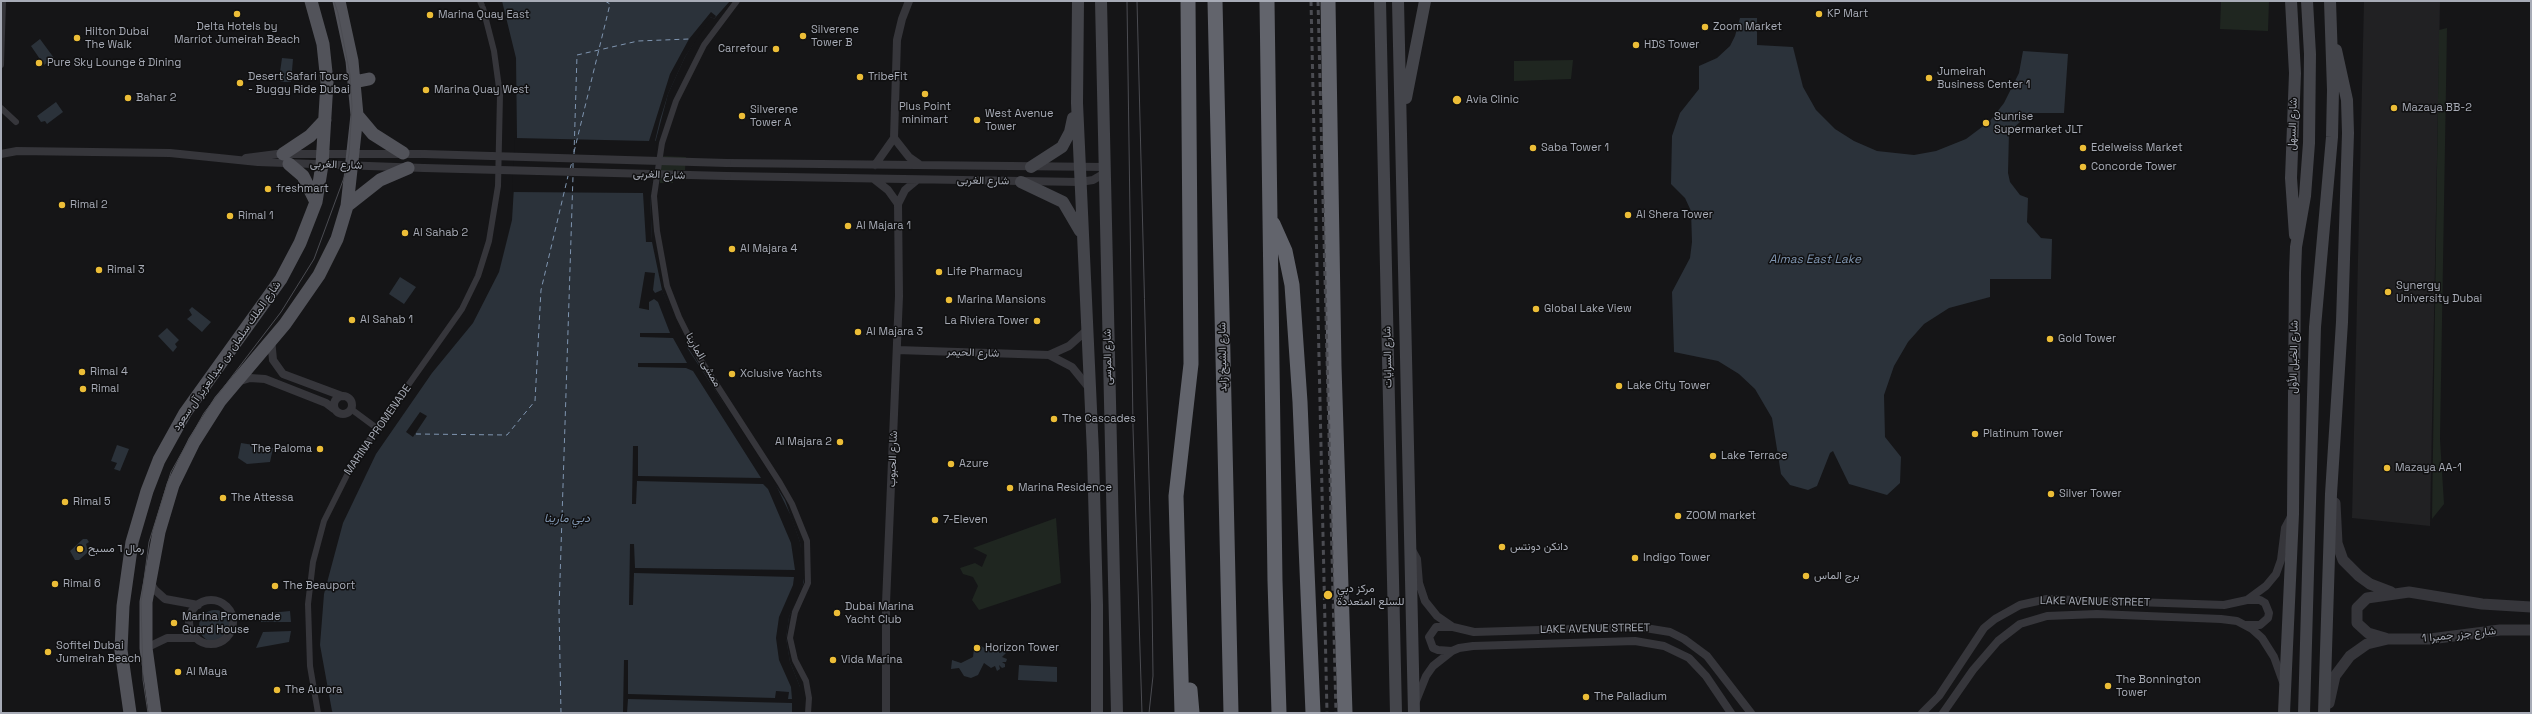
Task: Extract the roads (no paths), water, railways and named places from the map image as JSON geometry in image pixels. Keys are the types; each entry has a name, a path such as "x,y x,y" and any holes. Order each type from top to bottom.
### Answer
{"highway":[{"path":"1182,713 1176,496 1179,449 1190,379 1191,349 1188,1"},
{"name":"شارع الشيخ زايد","path":"1215,1 1231,713"},
{"path":"1267,1 1275,581 1279,713"},
{"path":"1328,1 1335,378 1345,713"},
{"path":"1271,218 1285,251 1292,285 1300,402 1313,713"},
{"path":"1180,656 1188,677 1192,713"}],"main road":[{"name":"شارع الملك سلمان بن عبدالعزيز آل سعود","path":"130,713 121,640 124,589 132,542 149,486 167,444 196,398 275,290 300,243 316,202 322,160 325,120 326,63 323,44 311,1"},
{"name":"شارع الملك سلمان بن عبدالعزيز آل سعود","path":"155,713 146,648 149,579 159,532 180,470 206,421 235,383 297,308 322,270 337,239 347,206 354,160 357,115 347,30 339,1"},
{"path":"1078,1 1076,103 1080,182"},
{"name":"شارع المرسى","path":"1101,1 1117,713"},
{"name":"شارع السرايات","path":"1380,1 1396,713"},
{"name":"شارع السرايات","path":"1398,1 1414,709"},
{"name":"شارع السرايات","path":"1401,123 1425,1"},
{"name":"شارع السهل","path":"2291,1 2295,73 2292,200 2296,247"},
{"name":"شارع الخيل الأول","path":"2284,713 2292,514 2296,247 2305,196 2309,143 2310,54 2307,1"},
{"name":"شارع الخيل الأول","path":"2304,713 2315,326 2332,137 2332,37 2330,1"},
{"path":"2324,713 2331,494 2342,322 2348,133 2347,100 2342,68 2332,37"},
{"path":"354,82 369,79"},
{"path":"1031,166 1062,147 1070,132 1076,103"},
{"path":"357,115 373,134 403,153"},
{"path":"316,202 306,180 286,159 325,120"},
{"path":"347,206 375,183 408,168"},
{"path":"1021,182 1063,202 1072,214 1082,236"},
{"name":"شارع المرسى","path":"1080,182 1090,390 1097,605 1097,713"},
{"path":"1391,485 1410,483"},
{"path":"122,532 132,542"}],"street":[{"path":"1,65 3,1"},
{"name":"ممشى المارينا","path":"737,1 704,45 676,101 662,143 654,196 667,286 679,317 700,359 780,483 792,504 807,541 808,583 795,612 790,638 795,660 806,681 809,698 808,713"},
{"path":"875,165 894,138 897,40 902,19 909,1"},
{"name":"MARINA PROMENADE","path":"318,713 310,666 308,626 313,562 324,521 353,464 452,325 470,293 489,241 498,186 498,73 483,8"},
{"path":"1,108 16,122"},
{"path":"894,138 905,153 919,164"},
{"name":"شارع الغربى","path":"1,154 17,151 170,153 239,159 354,160 403,153 727,163 1079,167 1105,170"},
{"name":"شارع الغربى","path":"322,160 354,160 408,168 1021,182 1080,182 1093,180 1105,170"},
{"path":"874,179 888,190 898,204 905,190 917,180"},
{"name":"شارع الحبوب","path":"886,713 886,602 897,350 898,204"},
{"name":"شارع الحيمر","path":"1049,356 1069,346 1087,330"},
{"path":"272,339 273,360 283,374 350,400 351,409 378,429"},
{"name":"شارع الحيمر","path":"897,350 1049,356 1072,367 1082,377 1090,390"},
{"path":"235,383 250,378 265,379 326,403 342,414 351,409"},
{"path":"334,409 336,399 342,396"},
{"path":"2331,494 2336,508 2337,543 2344,560 2359,576 2370,584 2396,593"},
{"name":"LAKE AVENUE STREET","path":"2247,600 2266,586 2276,574 2281,560 2285,528 2292,514"},
{"name":"LAKE AVENUE STREET","path":"1410,547 1417,559 1419,583 1425,601 1437,616 1452,627"},
{"path":"149,579 155,590 165,599 198,605 211,601 224,605 232,616 233,623 229,635 219,643 207,644 196,638 191,632 190,617 198,605"},
{"path":"2388,639 2362,629 2357,623 2357,608 2367,598 2396,593 2423,593 2482,604 2531,607"},
{"name":"LAKE AVENUE STREET","path":"1922,713 1939,696 1984,628 1995,619 2020,605 2047,599 2224,605 2247,600 2260,600 2268,608 2268,618 2260,625 2245,624 2221,619 2104,615 2047,616 2033,618 2014,628 1998,641 1973,670 1943,713"},
{"name":"LAKE AVENUE STREET","path":"2245,624 2257,633 2270,651 2286,690"},
{"name":"LAKE AVENUE STREET","path":"1732,713 1698,666 1689,658 1664,646 1619,641 1473,646 1452,651 1433,648 1429,637 1436,627 1452,627 1474,632 1639,627 1670,632 1684,639 1707,656 1751,713"},
{"name":"شارع جزر جميرا 1","path":"2388,639 2430,638 2500,630 2531,630"},
{"path":"146,648 167,638 196,638"},
{"path":"2328,713 2331,689 2343,664 2350,656 2367,644 2388,639"},
{"name":"LAKE AVENUE STREET","path":"1414,709 1426,676 1433,666 1452,651"}],"water":[{"name":"دبي مارينا","path":"502,1 730,1 714,19 711,17 704,26 685,57 668,94 653,151 650,193 652,242 662,290 682,338 785,500 800,542 804,582 789,617 786,638 790,662 800,687 800,713 333,713 332,711 320,645 324,594 343,523 376,454 432,373 473,323 499,272 512,220 517,137 516,58"},
{"name":"Almas East Lake","path":"1740,18 1757,18 1757,45 1793,47 1803,87 1816,110 1835,129 1854,141 1877,151 1914,155 1936,151 1966,139 1990,121 2004,103 2019,73 2023,51 2068,54 2064,113 2030,113 2009,132 2008,173 2010,182 2020,195 2028,198 2027,222 2041,238 2052,239 2051,279 1990,279 1990,297 1949,308 1924,324 1908,342 1894,366 1884,395 1885,437 1901,457 1900,483 1887,495 1849,484 1833,451 1830,453 1817,486 1808,490 1790,485 1781,474 1772,418 1755,389 1739,374 1718,361 1674,352 1672,292 1690,258 1692,242 1691,211 1685,198 1671,184 1672,136 1680,113 1699,89 1699,66 1717,58 1730,46 1735,36"},
{"path":"40,39 54,58 44,65 31,46"},
{"path":"282,58 293,59 291,82 281,82 279,79"},
{"path":"56,102 63,112 47,124 45,121 41,122 37,116"},
{"path":"400,277 416,287 404,304 389,294"},
{"path":"192,307 211,322 202,332 187,319 192,315 189,310"},
{"path":"167,328 179,340 175,344 177,347 173,352 158,336"},
{"path":"241,443 273,448 270,462 247,464 238,458"},
{"path":"117,445 129,449 120,471 114,469 117,463 111,461"},
{"name":"رمال ٦ مسبح","path":"83,539 87,539 89,542 86,544 88,552 79,560 75,560 70,551"},
{"path":"212,610 218,610 228,617 231,626 230,632 224,639 218,642 212,642 202,635 199,629 199,623 206,613"},
{"path":"290,611 291,622 261,622 260,614"},
{"path":"291,631 289,642 256,648 263,632"},
{"path":"978,644 989,651 994,649 995,651 996,647 1000,648 999,653 1003,651 1006,653 1002,657 1007,659 1006,662 1002,662 1005,664 1005,667 1002,668 999,665 1000,669 997,671 995,666 991,668 984,663 978,675 971,678 964,676 959,668 951,669 952,660 961,663 973,657 974,648"},
{"path":"1019,665 1057,667 1057,682 1018,680"}],"tunnel":[{"path":"480,1 483,8"}],"tram line":[{"path":"148,713 143,680 141,602 149,542 171,472 204,413 281,312 314,259 345,175 349,154 352,106 350,75 338,13 334,1"},
{"path":"1127,1 1133,428 1142,713"},
{"path":"1137,1 1152,597 1153,676 1149,713"}],"railway":[{"path":"1311,1 1327,713"},
{"path":"1318,1 1336,713"}],"place":[{"name":"Delta Hotels by Marriot Jumeirah Beach","path":"237,14"},
{"name":"KP Mart","path":"1819,14"},
{"name":"Marina Quay East","path":"430,15"},
{"name":"Zoom Market","path":"1705,27"},
{"name":"Silverene Tower B","path":"803,36"},
{"name":"Hilton Dubai The Walk","path":"77,38"},
{"name":"HDS Tower","path":"1636,45"},
{"name":"Carrefour","path":"776,49"},
{"name":"Pure Sky Lounge & Dining","path":"39,63"},
{"name":"TribeFit","path":"860,77"},
{"name":"Jumeirah Business Center 1","path":"1929,78"},
{"name":"Desert Safari Tours - Buggy Ride Dubai","path":"240,83"},
{"name":"Marina Quay West","path":"426,90"},
{"name":"Plus Point minimart","path":"925,94"},
{"name":"Bahar 2","path":"128,98"},
{"name":"Avia Clinic","path":"1457,100"},
{"name":"Mazaya BB-2","path":"2394,108"},
{"name":"Silverene Tower A","path":"742,116"},
{"name":"West Avenue Tower","path":"977,120"},
{"name":"Sunrise Supermarket JLT","path":"1986,123"},
{"name":"Saba Tower 1","path":"1533,148"},
{"name":"Edelweiss Market","path":"2083,148"},
{"name":"Concorde Tower","path":"2083,167"},
{"name":"freshmart","path":"268,189"},
{"name":"Rimal 2","path":"62,205"},
{"name":"Al Shera Tower","path":"1628,215"},
{"name":"Rimal 1","path":"230,216"},
{"name":"Al Majara 1","path":"848,226"},
{"name":"Al Sahab 2","path":"405,233"},
{"name":"Al Majara 4","path":"732,249"},
{"name":"Rimal 3","path":"99,270"},
{"name":"Life Pharmacy","path":"939,272"},
{"name":"Synergy University Dubai","path":"2388,292"},
{"name":"Marina Mansions","path":"949,300"},
{"name":"Global Lake View","path":"1536,309"},
{"name":"Al Sahab 1","path":"352,320"},
{"name":"La Riviera Tower","path":"1037,321"},
{"name":"Al Majara 3","path":"858,332"},
{"name":"Gold Tower","path":"2050,339"},
{"name":"Rimal 4","path":"82,372"},
{"name":"Xclusive Yachts","path":"732,374"},
{"name":"Lake City Tower","path":"1619,386"},
{"name":"Rimal","path":"83,389"},
{"name":"The Cascades","path":"1054,419"},
{"name":"Platinum Tower","path":"1975,434"},
{"name":"Al Majara 2","path":"840,442"},
{"name":"The Paloma","path":"320,449"},
{"name":"Lake Terrace","path":"1713,456"},
{"name":"Azure","path":"951,464"},
{"name":"Mazaya AA-1","path":"2387,468"},
{"name":"Marina Residence","path":"1010,488"},
{"name":"Silver Tower","path":"2051,494"},
{"name":"The Attessa","path":"223,498"},
{"name":"Rimal 5","path":"65,502"},
{"name":"ZOOM market","path":"1678,516"},
{"name":"7-Eleven","path":"935,520"},
{"name":"دانكن دونتس","path":"1502,547"},
{"name":"رمال ٦ مسبح","path":"80,549"},
{"name":"Indigo Tower","path":"1635,558"},
{"name":"برج الماس","path":"1806,576"},
{"name":"Rimal 6","path":"55,584"},
{"name":"The Beauport","path":"275,586"},
{"name":"مركز دبي للسلع المتعددة","path":"1328,595"},
{"name":"Dubai Marina Yacht Club","path":"837,613"},
{"name":"Marina Promenade Guard House","path":"174,623"},
{"name":"Horizon Tower","path":"977,648"},
{"name":"Sofitel Dubai Jumeirah Beach","path":"48,652"},
{"name":"Vida Marina","path":"833,660"},
{"name":"Al Maya","path":"178,672"},
{"name":"The Bonnington Tower","path":"2108,686"},
{"name":"The Aurora","path":"277,690"},
{"name":"The Palladium","path":"1586,697"}]}
